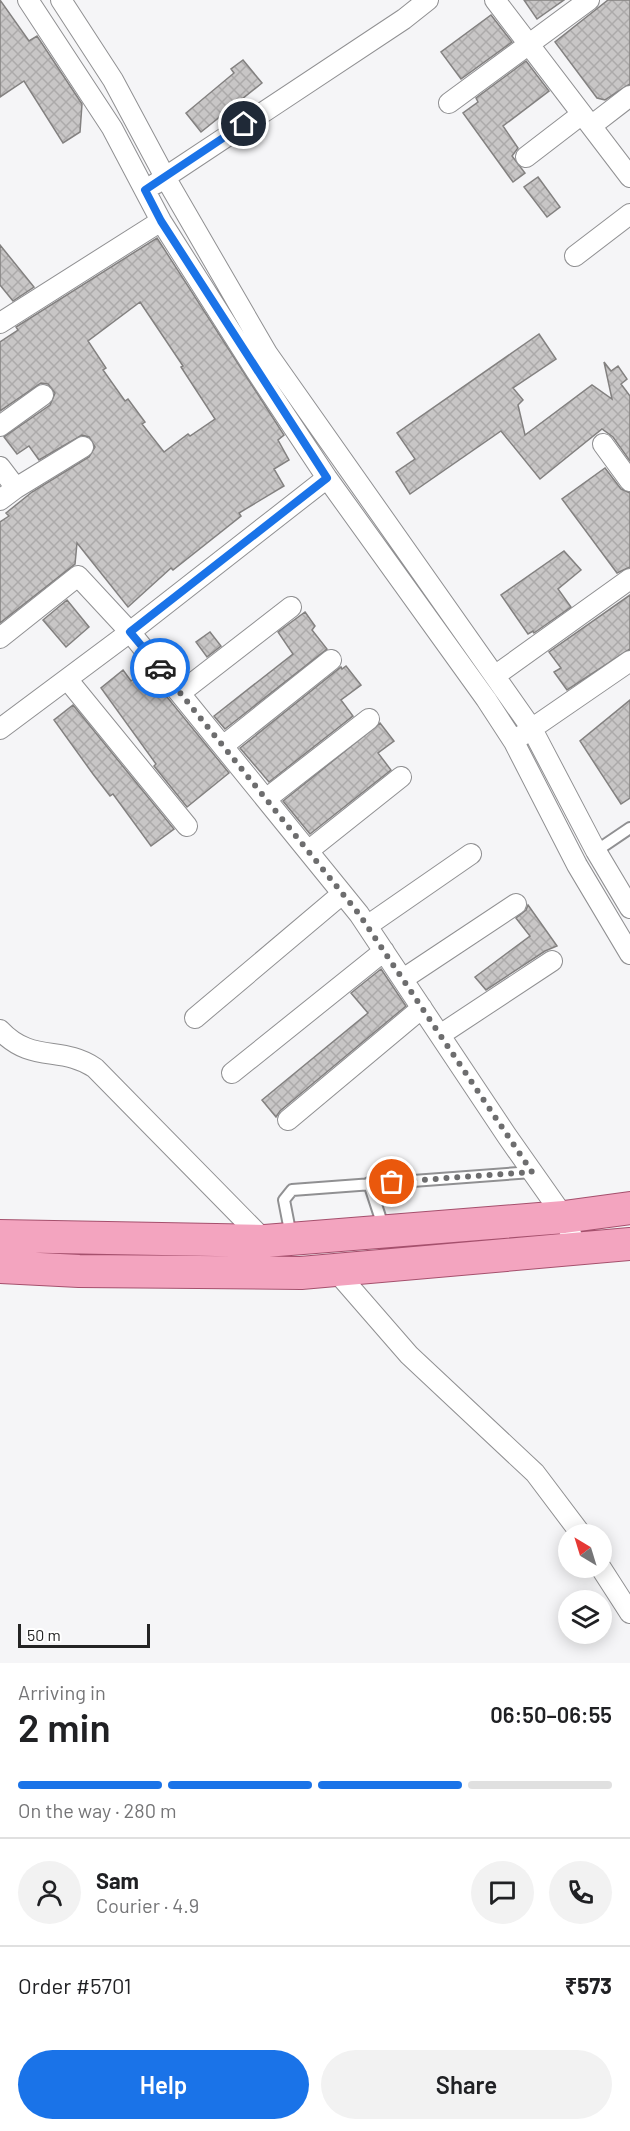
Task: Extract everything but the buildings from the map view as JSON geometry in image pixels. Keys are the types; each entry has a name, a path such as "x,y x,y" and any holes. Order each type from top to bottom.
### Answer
{"main road":[{"path":"0,1236 279,1240 564,1217 630,1208"},
{"path":"0,1267 102,1271 301,1273 630,1245"}],"street":[{"path":"28,0 112,128 161,221 327,478 479,689 514,742 577,865 630,954"},
{"path":"61,0 113,80 165,177 267,353 532,729 596,851 630,908"},
{"path":"145,190 428,0"},
{"path":"495,0 630,177"},
{"path":"449,103 589,0"},
{"path":"526,157 630,96"},
{"path":"575,256 630,214"},
{"path":"0,323 161,221"},
{"path":"0,426 43,395"},
{"path":"603,444 630,481"},
{"path":"0,500 83,447"},
{"path":"0,466 16,488"},
{"path":"0,729 130,632 327,478"},
{"path":"0,638 78,576 130,632 367,926 564,1217 577,1249"},
{"path":"496,675 630,579"},
{"path":"180,693 291,607"},
{"path":"223,746 331,660"},
{"path":"514,742 630,661"},
{"path":"67,679 187,826"},
{"path":"266,799 369,719"},
{"path":"308,851 401,777"},
{"path":"367,926 471,854"},
{"path":"195,1018 342,894"},
{"path":"403,979 516,904"},
{"path":"232,1073 384,951"},
{"path":"441,1035 552,961"},
{"path":"288,1120 422,1008"},
{"path":"0,1030 21,1048 75,1058 95,1068 279,1240"},
{"path":"335,1270 409,1355 536,1473 574,1524"},
{"path":"607,1578 630,1613"}],"lane":[{"path":"596,851 630,828"},
{"path":"279,1240 284,1200 288,1192 369,1183 532,1172"},
{"path":"369,1183 385,1232"}],"way so far":[{"path":"160,668 359,914 532,1172 392,1182"}],"route":[{"path":"160,668 130,632 327,478 161,221 145,190 244,124"}]}
